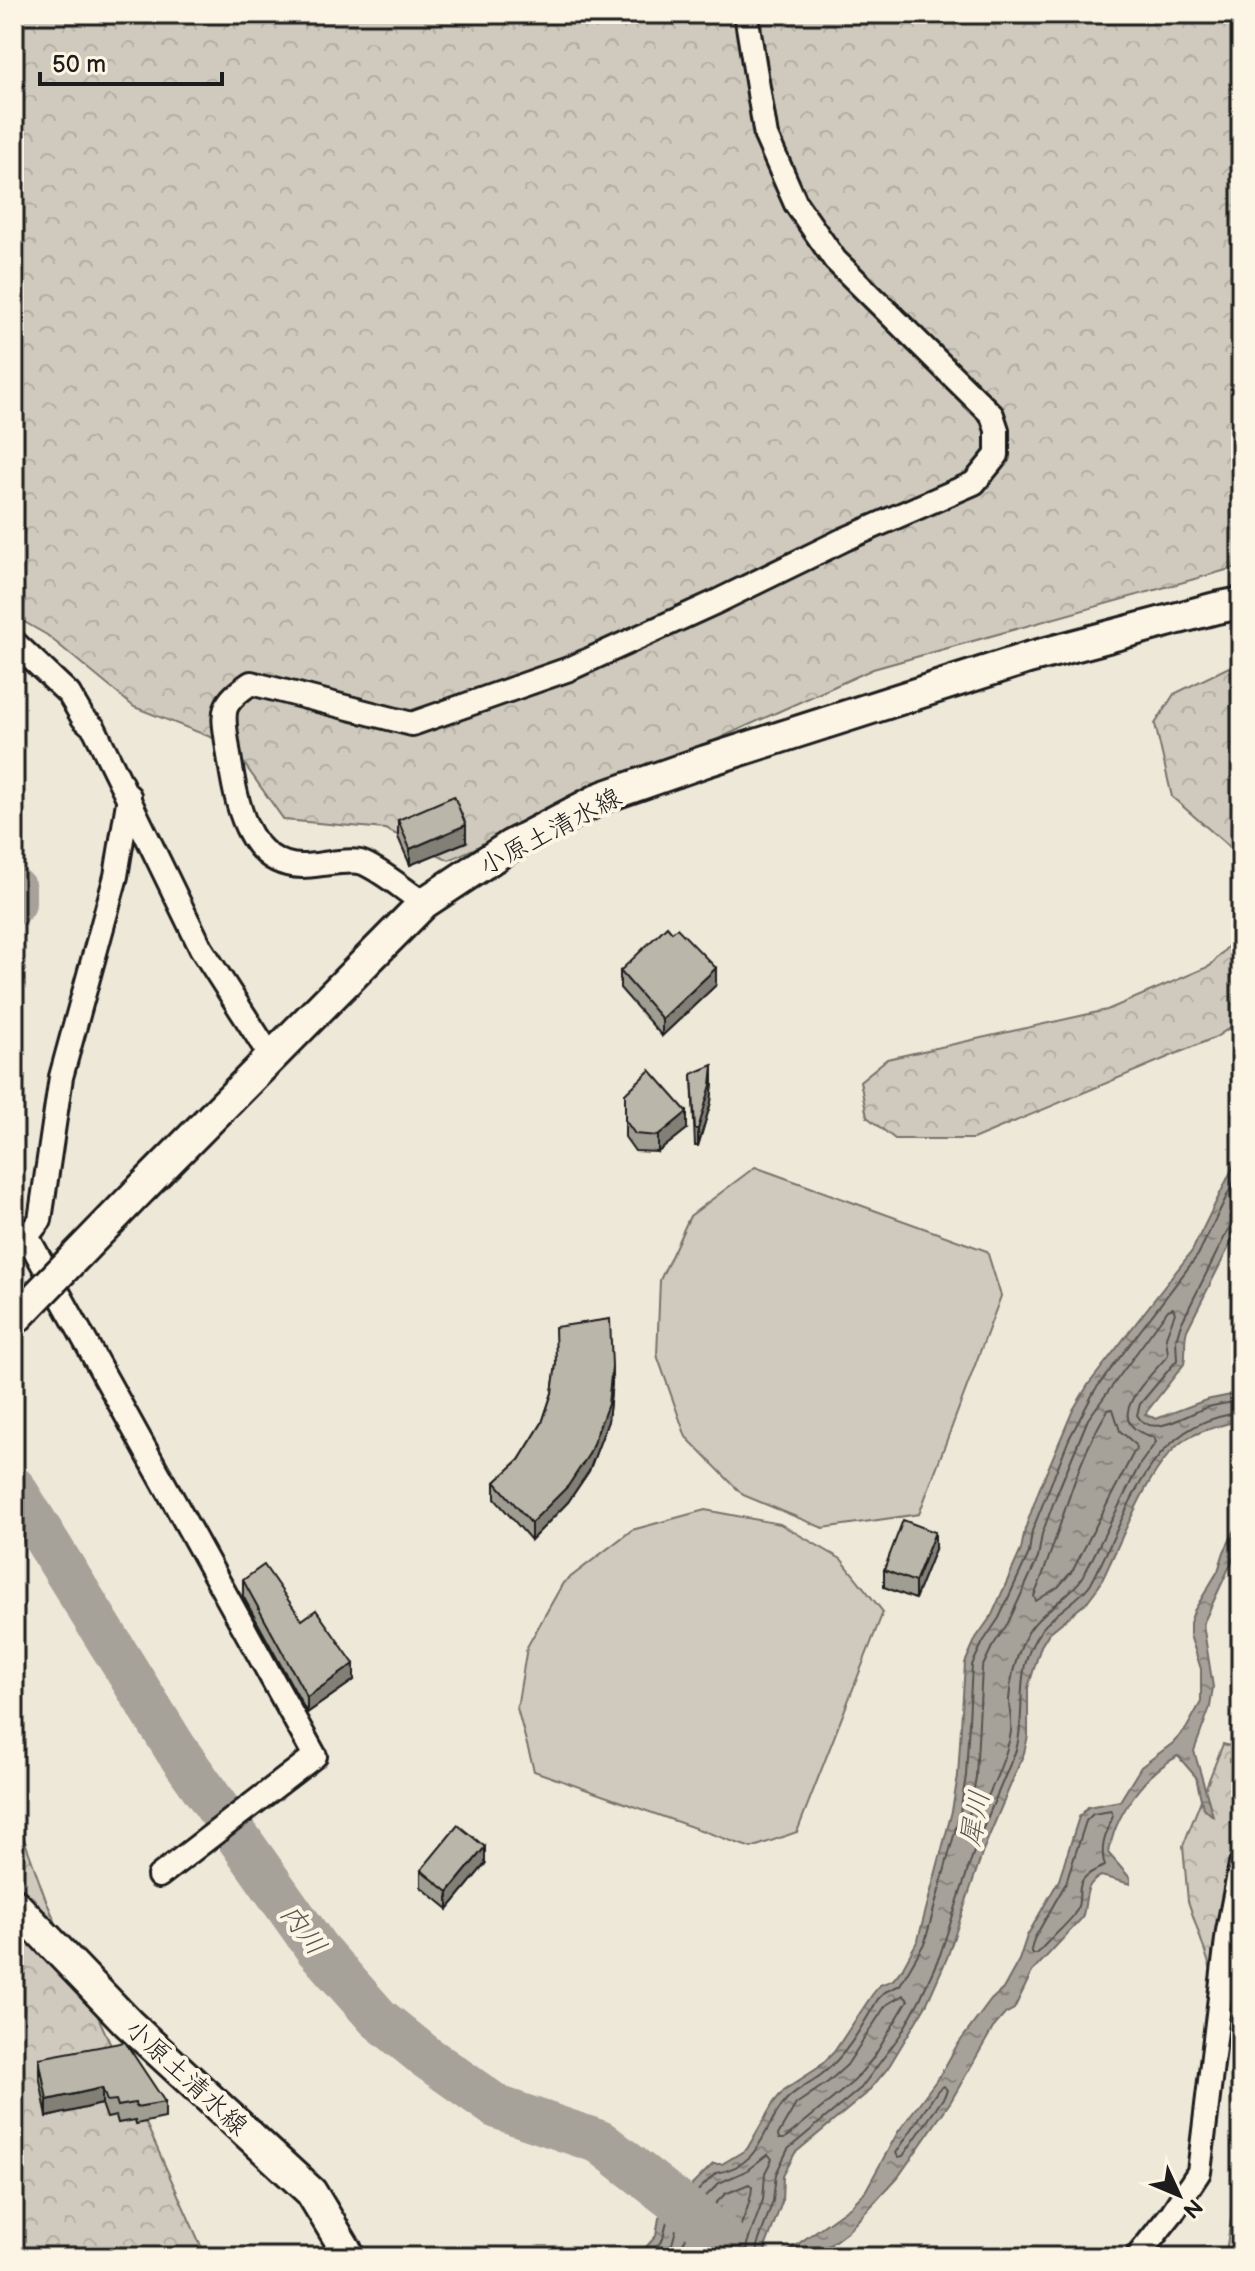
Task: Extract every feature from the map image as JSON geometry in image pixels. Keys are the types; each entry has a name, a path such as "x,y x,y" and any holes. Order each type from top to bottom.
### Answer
{"main road":[{"name":"小原土清水線","path":"14,1320 424,903 510,846 603,797 706,761 1028,658 1241,603"},
{"name":"小原土清水線","path":"14,1904 128,2023 311,2192 346,2250 347,2257"}],"street":[{"path":"424,903 361,862 300,866 277,860 249,836 233,787 225,728 225,704 231,696 251,683 412,724 569,669 716,602 843,540 974,483 997,455 997,430 992,415 835,260 796,204 766,136 746,14"},
{"path":"14,642 69,694 83,718 94,728 201,948 271,1057"},
{"path":"129,796 116,876 61,1077 40,1220 20,1242 315,1756 159,1876"},
{"path":"1137,2257 1199,2172 1228,1931 1241,1864"}],"green space":[{"path":"14,14 1241,14 1241,566 873,669 449,860 385,829 284,820 231,745 134,707 47,635 14,616"},
{"path":"1241,661 1241,857 1172,797 1155,724 1174,694"},
{"path":"1241,932 1241,1020 1216,1037 973,1139 895,1139 867,1117 860,1081 887,1059 1107,1010 1210,966"},
{"path":"755,1167 987,1251 1001,1296 919,1514 823,1528 743,1495 686,1437 657,1355 660,1280 690,1216"},
{"path":"705,1510 780,1524 841,1559 883,1612 797,1832 751,1848 534,1771 517,1708 527,1647 563,1583 632,1530"},
{"path":"1223,1744 1241,1749 1241,2257 1225,2257 1235,2195 1239,2053 1188,1901 1183,1846"},
{"path":"14,1811 47,1903 206,2257 14,2257"}],"water":[{"name":"犀川","path":"1241,1151 1241,1223 1187,1330 1184,1364 1145,1414 1156,1419 1206,1400 1241,1393 1241,1420 1197,1434 1170,1453 1135,1508 1099,1586 1086,1603 1049,1633 1041,1646 1028,1688 1028,1736 1024,1753 984,1848 947,1958 927,2003 888,2068 866,2094 795,2153 783,2176 782,2202 765,2248 770,2257 637,2257 656,2236 659,2218 713,2164 722,2164 747,2149 784,2090 818,2068 834,2052 880,1985 893,1980 902,1969 918,1940 952,1811 958,1776 965,1663 976,1638 992,1615 1021,1550 1039,1490 1073,1410 1088,1385 1192,1251"},
{"path":"1241,1518 1241,1542 1203,1624 1213,1687 1210,1707 1194,1751 1213,1816 1203,1808 1196,1777 1178,1756 1154,1773 1124,1811 1112,1840 1109,1854 1130,1878 1130,1884 1101,1876 1091,1884 1082,1918 1032,1972 1014,2009 993,2028 951,2101 898,2177 848,2231 814,2257 780,2257 851,2206 865,2192 898,2132 941,2074 956,2047 1003,1989 1019,1960 1027,1936 1059,1880 1079,1817 1088,1807 1120,1801 1141,1767 1186,1729 1201,1702 1201,1669 1190,1635 1190,1623 1218,1571"}],"building":[{"path":"454,796 466,825 410,849 398,820"},
{"path":"667,926 672,932 677,928 716,968 662,1019 620,971"},
{"path":"713,1065 711,1085 698,1129 695,1129 692,1074"},
{"path":"650,1070 687,1112 658,1136 635,1134 625,1120 625,1094"},
{"path":"610,1319 612,1366 608,1404 589,1454 568,1486 531,1523 495,1482 519,1460 542,1423 552,1393 556,1364 555,1327"},
{"path":"903,1520 935,1532 915,1582 884,1570"},
{"path":"264,1565 302,1620 316,1610 354,1664 307,1697 243,1580"},
{"path":"458,1825 485,1847 448,1892 421,1870"},
{"path":"125,2042 165,2102 136,2107 135,2103 118,2106 116,2100 107,2101 102,2088 47,2100 39,2058"}],"waterway":[{"name":"内川","path":"14,889 14,903"},
{"name":"内川","path":"14,1488 175,1748 317,1949 378,2018 426,2057 497,2107 600,2142 723,2238"}]}
